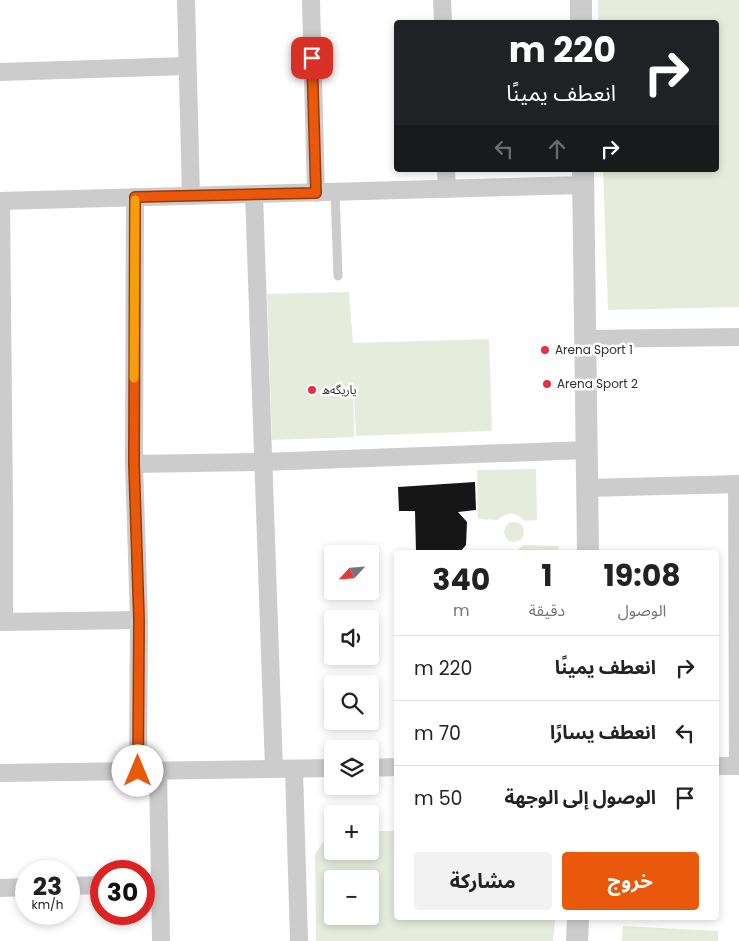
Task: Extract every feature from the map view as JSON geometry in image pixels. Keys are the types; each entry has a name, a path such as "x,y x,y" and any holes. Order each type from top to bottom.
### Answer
{"street":[{"path":"186,0 190,196"},
{"path":"311,0 316,193"},
{"path":"442,0 443,20"},
{"path":"581,0 581,20"},
{"path":"0,72 187,66"},
{"path":"446,172 446,189"},
{"path":"139,620 2,622 1,201 446,189 583,178 588,550"},
{"path":"254,194 274,769"},
{"path":"135,197 134,464 139,620 138,771"},
{"path":"586,339 739,337"},
{"path":"134,464 262,462 587,450"},
{"path":"587,488 738,484 739,766 719,766"},
{"path":"379,768 394,767"},
{"path":"0,773 324,768"},
{"path":"294,769 298,941"},
{"path":"153,860 158,771"},
{"path":"0,888 15,887"},
{"path":"155,903 161,941"},
{"path":"576,941 578,920"}],"lane":[{"path":"335,192 338,276"}],"green space":[{"path":"598,0 739,0 739,307 608,310 603,172 719,172 719,20 598,20"},
{"path":"349,292 353,343 489,339 492,431 356,436 353,375 354,437 272,440 267,294"},
{"path":"536,469 537,520 525,521 511,513 497,520 478,519 477,470"},
{"path":"514,522 521,525 524,532 521,539 514,542 507,539 504,532 507,525"},
{"path":"523,545 559,546 558,550 518,550"},
{"path":"379,831 394,831 394,920 555,920 553,941 316,941 315,854 324,841 324,860 379,860"},
{"path":"623,926 718,931 718,941 622,941"}],"building":[{"path":"475,482 476,510 458,512 467,522 466,545 462,550 416,550 415,511 399,511 398,487"}],"slow traffic":[{"path":"134,378 135,200"}],"place":[{"name":"Arena Sport 1","path":"545,350"},
{"name":"Arena Sport 2","path":"547,384"},
{"name":"یاریگه‌ه","path":"312,390"}],"route":[{"path":"138,771 139,620 134,464 135,197 316,193 312,58"}]}
